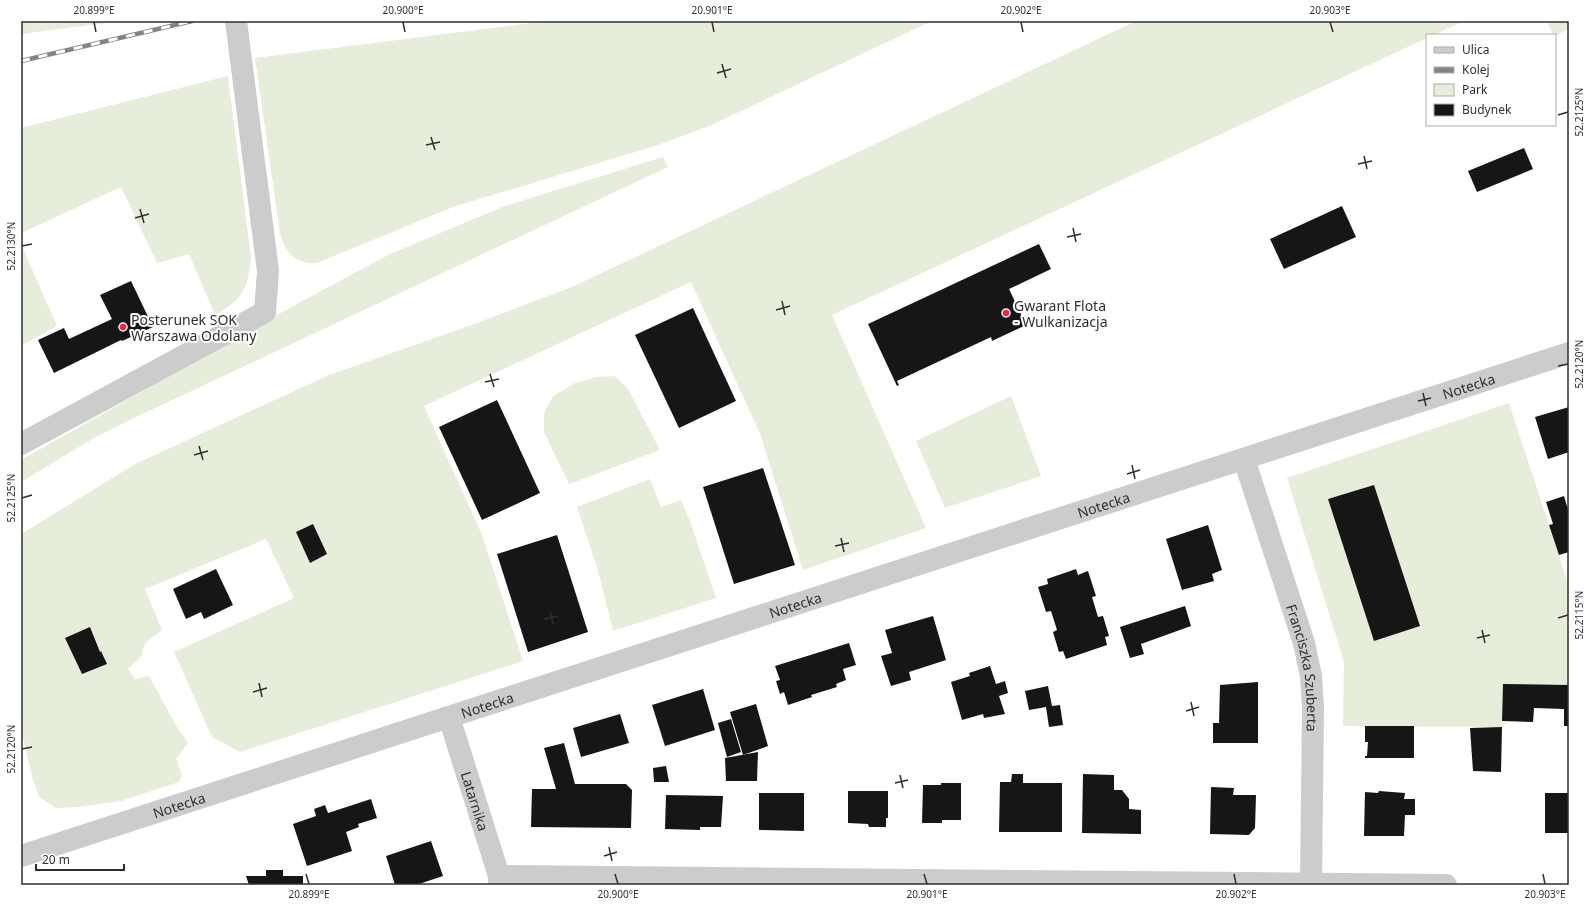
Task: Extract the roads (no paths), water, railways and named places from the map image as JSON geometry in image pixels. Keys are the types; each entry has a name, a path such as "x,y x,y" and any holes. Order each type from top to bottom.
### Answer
{"street":[{"path":"21,444 265,312 268,271 236,21"},
{"name":"Notecka","path":"21,856 1569,353"},
{"name":"Franciszka Szuberta","path":"1244,459 1304,643 1311,676 1313,708 1311,884"},
{"name":"Latarnika","path":"448,717 499,880"},
{"path":"499,880 861,878 1446,885"}],"railway":[{"path":"21,61 192,21"}],"place":[{"name":"Gwarant Flota - Wulkanizacja","path":"1006,313"},
{"name":"Posterunek SOK Warszawa Odolany","path":"123,327"}]}
